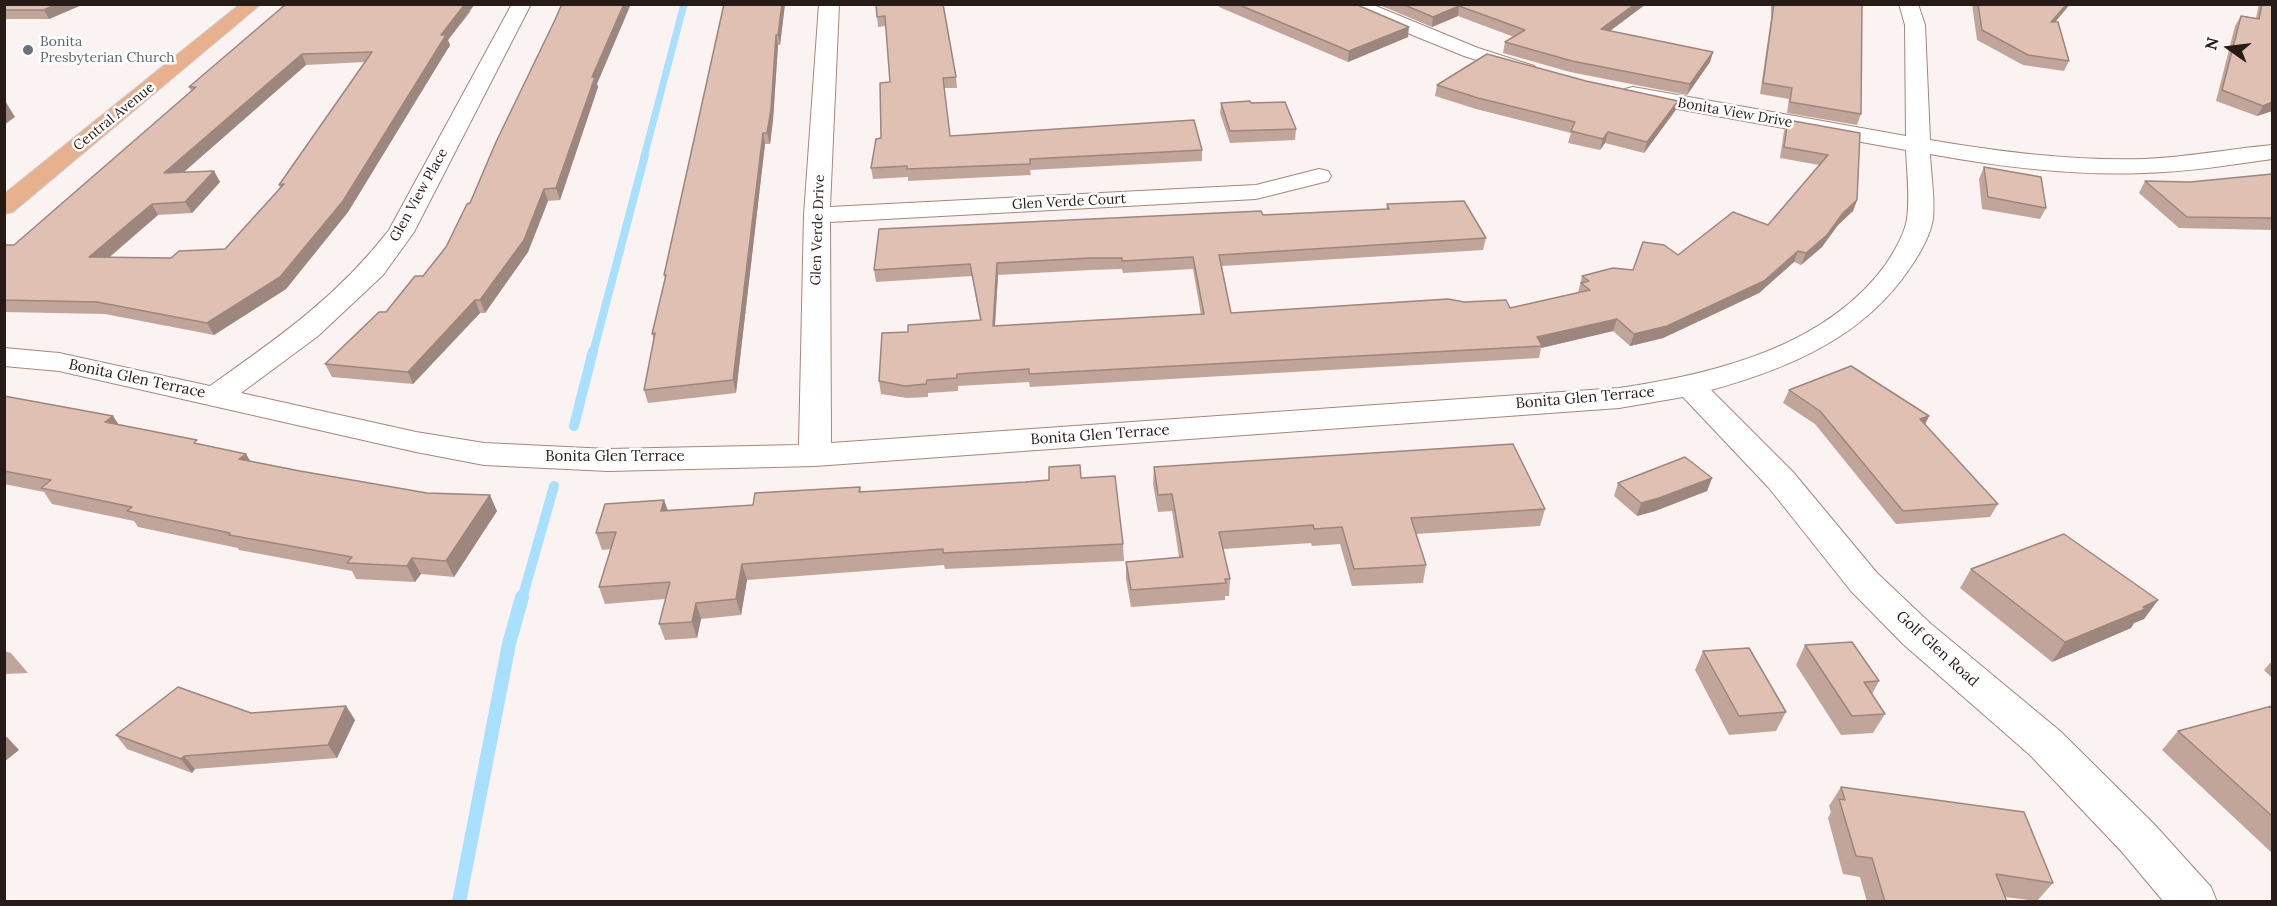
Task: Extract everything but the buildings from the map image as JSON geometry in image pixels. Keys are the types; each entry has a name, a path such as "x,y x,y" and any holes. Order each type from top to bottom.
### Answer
{"main road":[{"name":"Central Avenue","path":"4,207 252,4"}],"street":[{"name":"Glen View Place","path":"217,396 308,330 373,269 401,232 522,4"},
{"name":"Glen Verde Drive","path":"814,455 817,215 829,4"},
{"path":"1353,4 1471,52 1551,76"},
{"name":"Bonita Glen Terrace","path":"4,357 59,362 416,442 484,454 608,460 814,455 1619,398 1690,387 1767,362 1800,347 1854,314 1875,296 1905,258 1915,239 1920,220 1916,25 1908,4"},
{"name":"Bonita View Drive","path":"1608,89 1986,157 2114,167 2201,162 2272,152"},
{"name":"Glen Verde Court","path":"817,215 1256,192 1319,176"},
{"name":"Golf Glen Road","path":"1690,387 1781,480 1864,582 1917,634 2045,743 2138,838 2194,902"}],"waterway":[{"path":"644,157 684,4"},
{"path":"593,353 645,155"},
{"path":"574,426 593,351"},
{"path":"522,599 554,486"},
{"path":"459,902 509,644 522,597"}],"place":[{"name":"Bonita Presbyterian Church","path":"28,50"}]}
